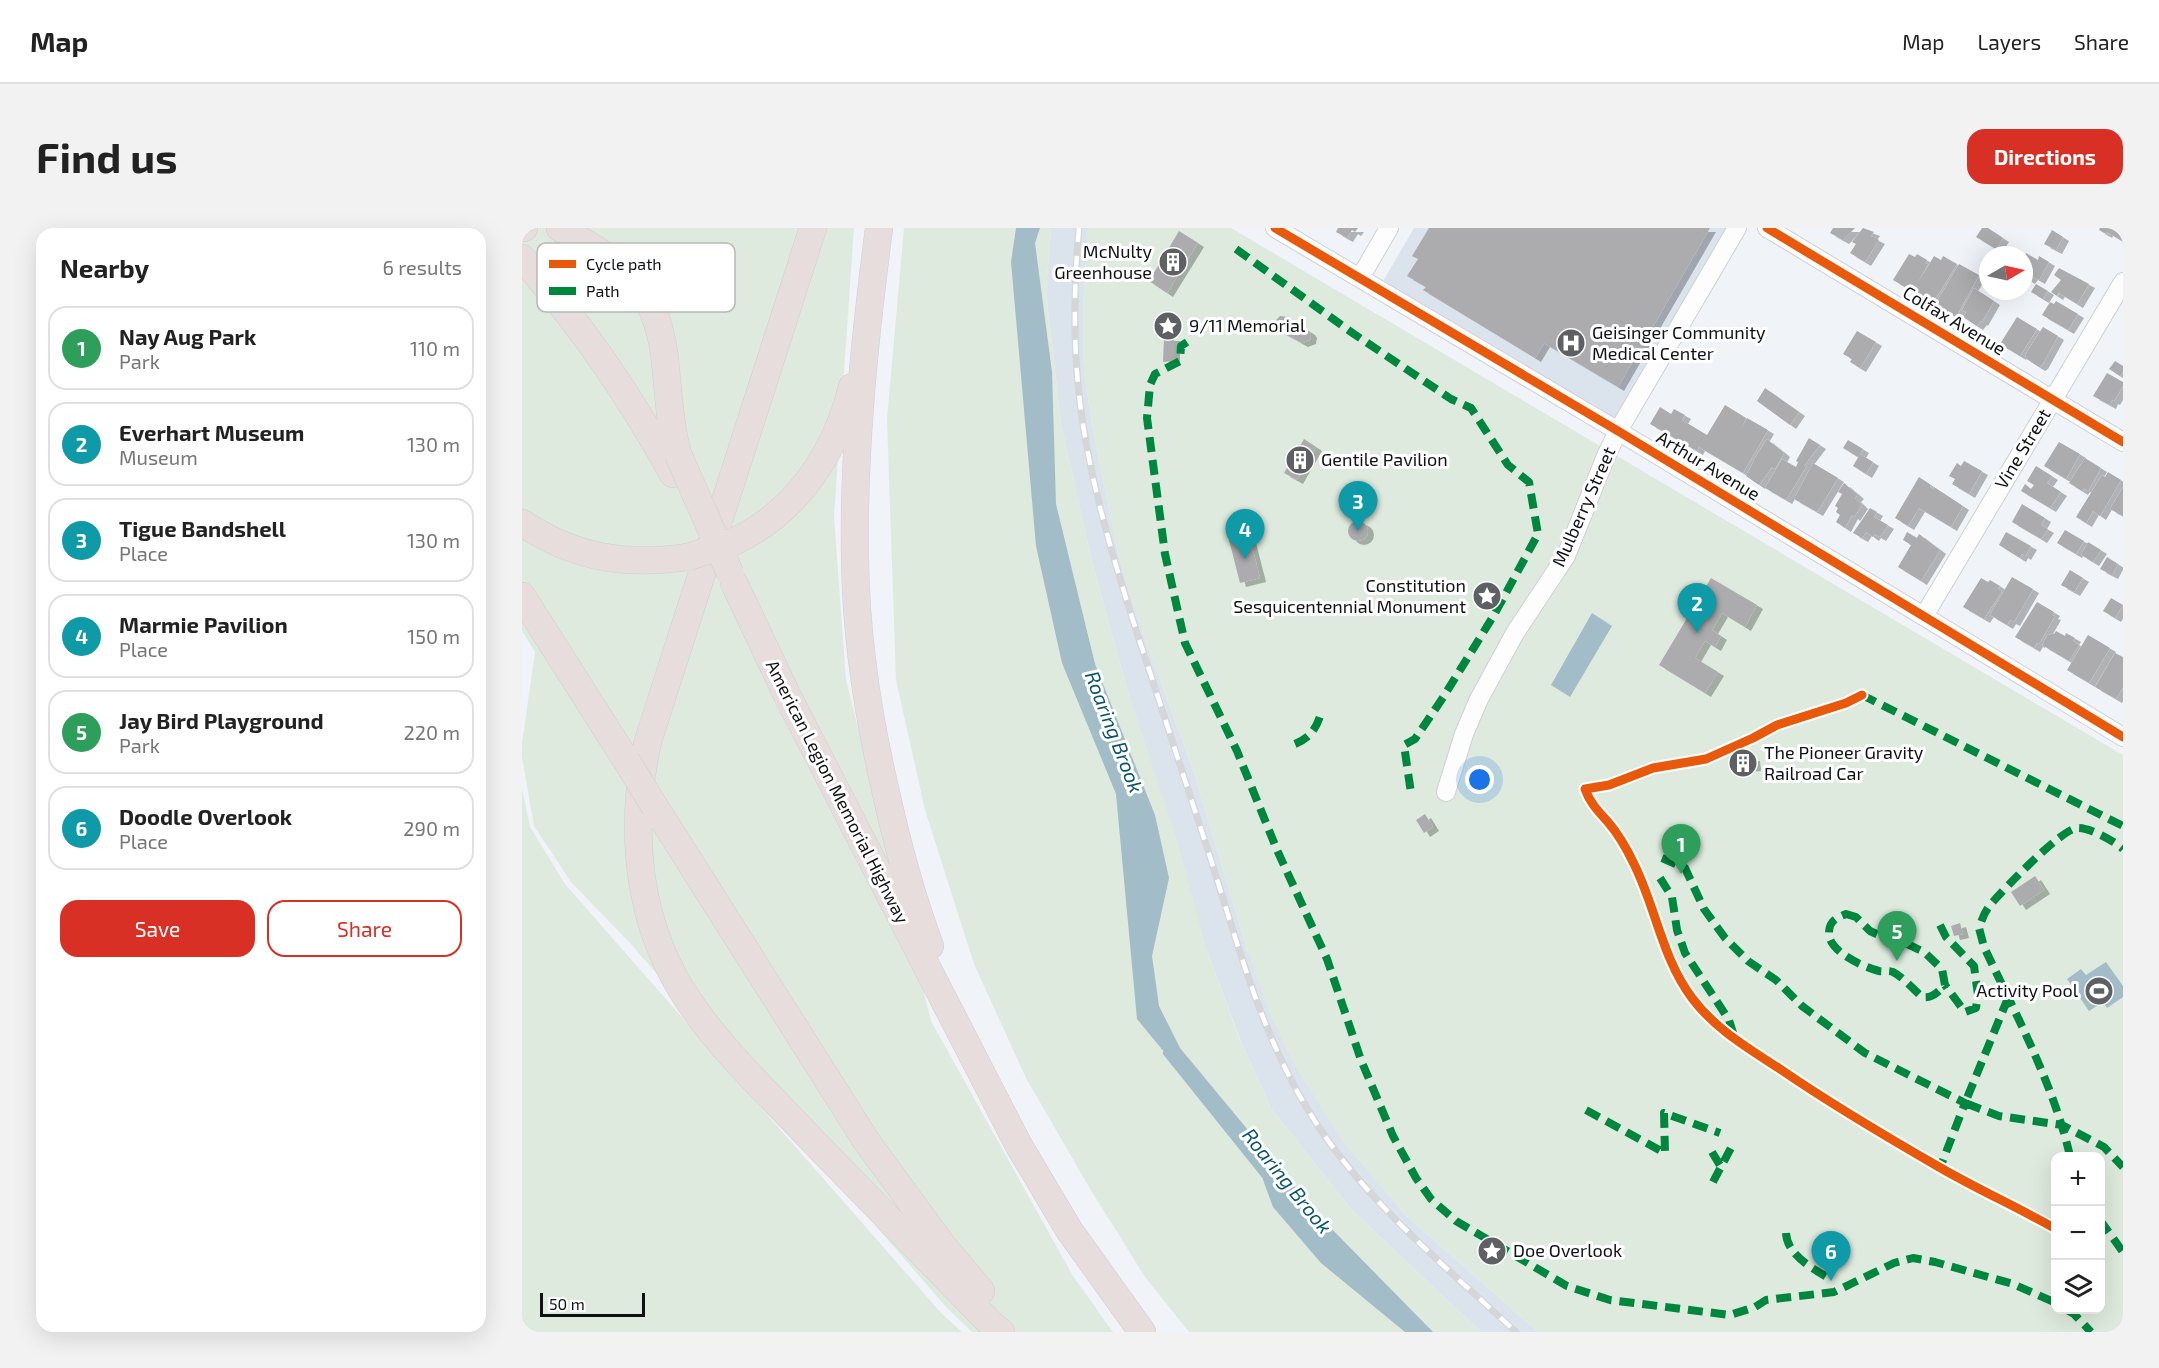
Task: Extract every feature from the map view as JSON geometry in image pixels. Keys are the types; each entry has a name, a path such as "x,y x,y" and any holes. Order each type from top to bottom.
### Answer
{"highway":[{"path":"560,228 586,243"},
{"path":"813,228 648,741 637,811 638,859 642,883 654,932 664,956 688,1001 708,1027 889,1220 1000,1332"},
{"path":"879,228 866,333 856,484 855,560 860,639 874,738 899,852 915,904 970,1054"},
{"name":"American Legion Memorial Highway","path":"522,258 537,275"},
{"name":"American Legion Memorial Highway","path":"566,312 610,371 652,435 676,464 787,695 1018,1144 1055,1208 1097,1272 1142,1332"},
{"path":"654,312 663,343 676,464"},
{"path":"522,523 563,546 606,558 639,562 688,557 733,542 778,513 799,494 814,475 848,403 866,333"},
{"path":"522,596 845,1107 897,1184 960,1267 1019,1332"}],"street":[{"name":"Arthur Avenue","path":"1275,228 1618,431 2123,737"},
{"path":"1360,278 1389,228"},
{"name":"Mulberry Street","path":"1446,792 1464,734 1479,699 1515,633 1566,556 1618,431 1737,228"},
{"name":"Colfax Avenue","path":"1767,228 2123,442"},
{"name":"Vine Street","path":"1924,616 2123,282"}],"shaded area":[{"path":"522,228 854,228 834,516 846,680 931,1021 1073,1276 1113,1332 972,1332 947,1308 630,943 571,882 534,826 522,757 522,743 535,652 522,631"},
{"path":"904,228 1051,228 1046,292 1061,424 1091,558 1127,688 1177,840 1206,948 1240,1040 1271,1108 1351,1209 1481,1332 1189,1332 1145,1277 1089,1187 1026,1078 974,964 925,810 896,680 887,419"},
{"path":"1051,228 1088,228 1083,309 1084,373 1094,436 1119,558 1145,639 1192,767 1247,950 1402,1212 1538,1332 1481,1332 1351,1209 1271,1108 1242,1044 1206,948 1127,688 1091,558 1061,424 1046,292"},
{"path":"1088,228 1231,228 2123,755 2123,1332 1538,1332 1402,1212 1344,1143 1296,1068 1271,1017 1247,950 1192,767 1145,639 1119,558 1094,436 1084,373 1083,309"},
{"name":"Geisinger Community Medical Center","path":"1414,228 1729,228 1613,424 1382,283"},
{"path":"522,788 530,827 565,884 942,1314 962,1332 522,1332"}],"water":[{"path":"1016,228 1040,228 1035,243 1052,372 1056,504 1095,664 1155,815 1169,878 1152,956 1159,1006 1180,1048 1320,1217 1433,1332 1405,1332 1321,1263 1273,1207 1258,1166 1137,1019 1116,794 1062,663 1036,546 1011,262"},
{"path":"1592,613 1612,626 1570,697 1551,685"},
{"name":"Activity Pool","path":"2106,962 2123,986 2123,997 2107,1008 2103,1002 2089,1011 2067,979 2081,969 2086,975"}],"building":[{"path":"1338,228 1358,228 1355,232 1352,230 1347,238 1336,232"},
{"name":"Geisinger Community Medical Center","path":"1429,228 1710,228 1618,387 1544,343 1535,358 1423,290 1426,287 1407,276 1418,259 1412,256"},
{"path":"1833,228 1855,228 1843,240 1830,233"},
{"path":"1863,228 1874,232 1871,236 1879,240 1865,262 1850,253 1856,244 1852,242"},
{"path":"1982,228 1988,228 2003,238 1998,246 1991,246 1976,237"},
{"path":"2100,228 2123,228 2123,240 2107,232 2106,234 2099,230"},
{"path":"2052,230 2063,237 2056,250 2044,244"},
{"name":"McNulty Greenhouse","path":"1179,231 1198,243 1167,293 1149,281"},
{"path":"1909,254 1915,257 1917,254 1927,260 1925,263 1928,264 1916,286 1934,256 1941,260 1943,256 1957,264 1933,303 1893,280"},
{"path":"2039,256 2049,262 2039,280 2033,277 2033,257 2038,260"},
{"path":"1959,264 1979,275 1956,317 1935,305"},
{"path":"2059,268 2089,284 2077,304 2059,293 2057,296 2051,292 2061,280 2054,275"},
{"path":"2036,284 2048,291 2043,299 2033,293"},
{"path":"1974,288 1979,291 1979,300 1994,301 1982,322 1977,326 1963,317 1966,312 1962,310"},
{"path":"2056,301 2078,314 2068,330 2042,315 2050,302 2054,304"},
{"path":"1280,316 1287,317 1309,331 1310,340 1302,343 1278,330 1274,322"},
{"path":"2017,317 2037,329 2020,356 2000,344"},
{"path":"2043,327 2058,336 2039,367 2025,358 2025,355"},
{"path":"1857,331 1876,342 1860,368 1850,362 1852,359 1843,354"},
{"path":"1164,337 1174,337 1174,361 1163,362"},
{"path":"2115,361 2123,366 2120,376 2109,369"},
{"path":"2107,373 2123,382 2123,386 2110,405 2093,396"},
{"path":"1765,388 1799,412 1790,425 1757,401"},
{"path":"1725,405 1746,418 1741,429 1747,418 1768,430 1743,473 1699,447 1697,451 1650,424 1660,407 1671,414 1674,409 1685,415 1682,420 1707,435"},
{"path":"1809,438 1820,445 1804,466 1806,467 1786,500 1765,488 1782,459 1796,467 1798,462 1796,461"},
{"name":"Gentile Pavilion","path":"1304,439 1316,447 1297,480 1284,473"},
{"path":"1767,439 1784,453 1775,469 1772,467 1759,485 1746,476"},
{"path":"1848,440 1863,449 1858,457 1843,448"},
{"path":"2059,442 2080,454 2066,479 2044,466"},
{"path":"1860,454 1873,462 1866,474 1853,466"},
{"path":"2085,458 2101,468 2088,491 2084,488 2082,491 2069,483"},
{"path":"1964,461 1982,471 1969,494 1952,484 1955,479 1949,476 1957,463 1961,466"},
{"path":"1813,463 1838,478 1817,512 1794,499"},
{"path":"2036,466 2052,476 2047,483 2061,492 2050,508 2021,491 2025,484 2031,489 2034,485 2027,481"},
{"path":"2108,472 2121,480 2100,516 2093,511 2086,523 2076,517 2102,475 2105,477"},
{"path":"1919,477 1933,489 1934,487 1963,506 1951,527 1919,508 1908,526 1895,518"},
{"path":"1844,483 1858,495 1855,498 1862,505 1854,517 1852,515 1845,528 1836,522 1840,515 1836,512 1838,508 1835,506 1842,494 1838,492"},
{"path":"2123,487 2123,516 2110,509"},
{"path":"2022,504 2045,518 2041,525 2048,529 2041,539 2012,522"},
{"path":"1870,508 1877,512 1874,517 1888,525 1880,537 1875,534 1873,537 1866,532 1862,538 1853,533"},
{"path":"1354,521 1362,521 1368,527 1368,535 1362,541 1354,541 1348,535 1348,527"},
{"path":"2065,530 2084,541 2076,554 2057,543"},
{"path":"1907,532 1917,538 1919,534 1940,550 1921,581 1898,567 1911,545 1903,540"},
{"path":"2006,532 2031,546 2025,556 2022,554 2020,558 1999,545"},
{"path":"1249,535 1260,578 1240,583 1229,540"},
{"path":"2088,542 2101,550 2093,562 2081,555"},
{"path":"2107,557 2118,564 2112,575 2100,569"},
{"path":"2070,570 2083,578 2074,592 2061,585"},
{"path":"2012,577 2033,589 2014,622 2010,620 2007,625 1990,615"},
{"path":"1711,578 1757,605 1745,627 1722,613 1712,630 1721,636 1715,647 1705,641 1695,658 1718,672 1705,693 1659,665"},
{"path":"1981,578 2000,586 1998,589 2002,591 1984,619 1963,607"},
{"path":"2111,598 2123,605 2115,618 2103,611"},
{"path":"2037,602 2054,612 2052,615 2055,616 2039,644 2037,643 2034,648 2015,637"},
{"path":"2056,631 2075,638 2073,641 2079,645 2069,661 2042,645 2048,634 2054,634"},
{"path":"2088,635 2110,648 2089,683 2067,670"},
{"path":"2115,653 2123,657 2123,687 2116,699 2095,687"},
{"name":"The Pioneer Gravity Railroad Car","path":"1754,757 1755,767 1732,769 1731,760"},
{"path":"1425,814 1433,827 1424,833 1416,820"},
{"path":"2035,876 2044,890 2020,906 2011,892"},
{"path":"1960,923 1963,934 1954,936 1951,926"}],"waterway":[{"name":"Roaring Brook","path":"1165,1053 1263,1175"}],"railway":[{"path":"1079,228 1075,332 1079,394 1088,455 1110,545 1128,604 1262,1015 1277,1051 1313,1118 1357,1177 1407,1231 1516,1332"}],"marked path":[{"path":"1236,249 1354,334 1451,399 1471,408 1508,465 1529,482 1538,534 1494,615 1444,696 1415,739 1404,745 1411,793"},
{"path":"1187,342 1181,346 1180,361 1155,374 1150,385 1147,418 1165,554 1185,643 1237,751 1277,850 1327,959 1361,1060 1393,1136 1416,1178 1431,1199 1456,1221 1567,1286 1610,1300 1730,1315 1755,1307 1766,1300 1834,1292 1894,1263 1913,1258 2013,1284 2051,1301"},
{"path":"1862,695 2123,826"},
{"path":"1295,744 1313,731 1322,710"},
{"path":"2069,1152 2044,1076 1984,947 1979,928 1987,909 2019,874 2069,831 2082,828 2108,839 2123,849"},
{"path":"1662,858 1685,868 1704,909 1725,938 1748,961 1776,980 1802,1006 1865,1053 1965,1103 1940,1168"},
{"path":"1660,878 1672,897 1677,930 1685,953 1729,1020 1734,1036"},
{"path":"1846,914 1856,917 1870,931 1924,952 1942,969 1945,985 1932,996 1922,997 1893,972 1872,969 1840,952 1830,940 1830,926 1834,920 1846,914"},
{"path":"1940,925 1946,937 1974,966 1978,995 1976,1008 1965,1012 1945,985"},
{"path":"2008,998 1965,1103 1999,1116 2062,1125 2104,1147 2123,1167"},
{"path":"1586,1110 1665,1153 1664,1113 1720,1133"},
{"path":"1713,1182 1732,1146"},
{"path":"1712,1152 1721,1167"},
{"path":"2105,1227 2123,1252"},
{"path":"1786,1233 1787,1241 1795,1254 1827,1277"},
{"path":"2074,1314 2091,1332"}],"cycle path":[{"path":"1275,228 1618,431 2123,737"},
{"path":"1767,228 2123,442"},
{"path":"1862,695 1846,703 1777,725 1706,759 1653,768 1609,785 1585,789 1592,803 1616,832 1631,858 1642,881 1666,950 1682,983 1711,1019 1744,1045 1858,1119 1953,1175 2051,1226"}],"place":[{"name":"McNulty Greenhouse","path":"1173,262"},
{"name":"9/11 Memorial","path":"1168,326"},
{"name":"Geisinger Community Medical Center","path":"1571,343"},
{"name":"Gentile Pavilion","path":"1300,460"},
{"name":"Tigue Bandshell","path":"1358,531"},
{"name":"Marmie Pavilion","path":"1245,559"},
{"name":"Constitution Sesquicentennial Monument","path":"1487,596"},
{"name":"Everhart Museum","path":"1697,633"},
{"name":"The Pioneer Gravity Railroad Car","path":"1743,763"},
{"name":"Nay Aug Park","path":"1681,874"},
{"name":"Jay Bird Playground","path":"1897,961"},
{"name":"Activity Pool","path":"2099,991"},
{"name":"Doe Overlook","path":"1492,1251"},
{"name":"Doodle Overlook","path":"1831,1281"}]}
